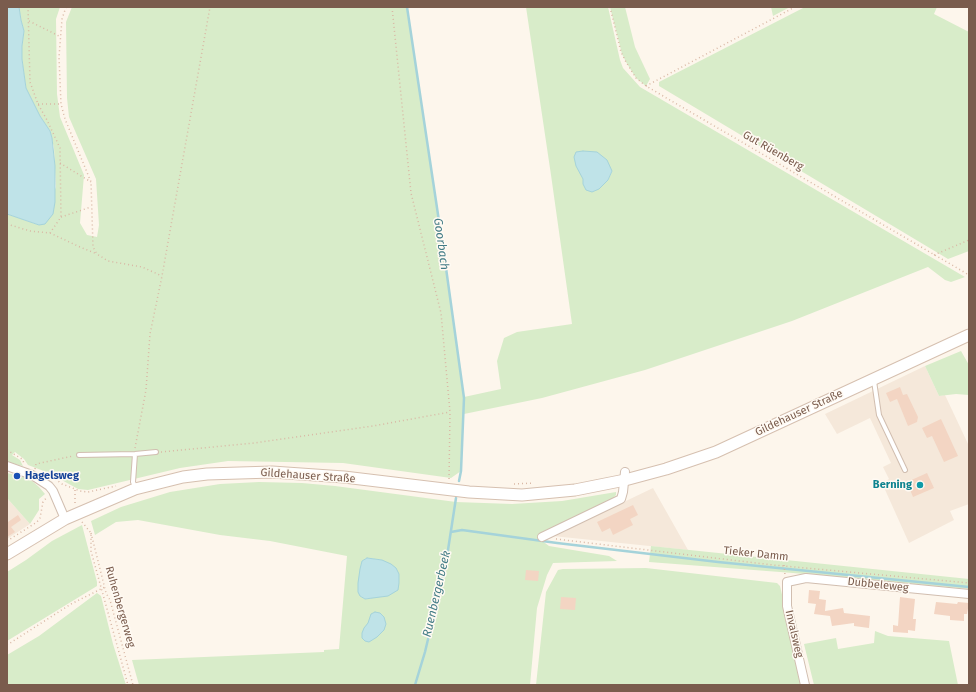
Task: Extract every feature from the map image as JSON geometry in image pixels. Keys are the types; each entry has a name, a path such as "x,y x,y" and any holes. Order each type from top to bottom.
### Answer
{"main road":[{"name":"Gildehauser Straße","path":"7,554 65,519 135,489 184,477 207,474 265,472 344,477 469,492 522,495 575,490 625,476 666,469 716,452 969,335"}],"street":[{"path":"7,466 42,480 53,491 65,519"},
{"path":"542,538 621,499 625,476"},
{"name":"Dubbeleweg","path":"787,582 806,578 969,594"},
{"name":"Invalsweg","path":"787,582 787,606 805,685"}],"lane":[{"path":"874,379 879,415 905,470"},
{"path":"79,455 156,452"},
{"path":"135,454 133,482 135,489"}],"path":[{"path":"28,7 30,82 38,104 60,148 61,217 50,233"},
{"path":"66,7 62,19 59,57 62,104 65,119 91,182 92,247 97,254"},
{"path":"135,454 136,439 146,390 150,334 162,276 210,7"},
{"path":"392,7 411,193 441,313 450,412 449,482"},
{"name":"Gut Rüenberg","path":"610,7 621,52 636,78 646,86 969,275"},
{"path":"646,86 795,7"},
{"path":"29,21 61,37"},
{"path":"38,104 62,104"},
{"path":"60,163 91,182"},
{"path":"61,217 92,207"},
{"path":"7,224 30,231 50,233 97,254 108,261 142,266 162,276"},
{"path":"934,254 969,240"},
{"path":"156,452 254,443 373,426 450,412"},
{"path":"32,475 36,464 79,455"},
{"path":"513,484 536,483"},
{"path":"7,541 37,522 40,518 44,500 62,484 75,490 88,492 118,486"},
{"name":"Ruhenbergerweg","path":"75,490 75,501 78,513 82,522 91,533 133,685"},
{"name":"Ruhenbergerweg","path":"91,533 91,551 128,685"},
{"name":"Tieker Damm","path":"542,538 784,565 969,583"},
{"path":"784,565 785,572"},
{"path":"7,644 71,604 105,587"}],"shaded area":[{"path":"925,366 939,396 945,395 969,446 969,504 950,511 954,520 909,543 882,483 889,479 883,467 891,463 870,418 837,434 825,414"},
{"path":"653,488 688,550 553,536"},
{"path":"7,498 30,524 7,539"}],"green space":[{"path":"19,7 60,7 56,19 57,94 60,117 84,175 80,223 87,235 97,237 99,225 96,179 69,117 67,98 66,22 72,7 407,7 464,397 501,389 497,361 504,338 517,332 572,324 526,7 608,7 623,68 640,87 965,277 951,282 945,280 928,267 792,321 645,370 542,398 464,414 461,471 451,478 343,463 228,461 180,468 88,490 78,489 49,473 28,465 24,459 15,452 12,455 20,460 23,466 7,462 7,214 39,225 56,187 54,148 50,131 40,116 26,88 22,59 24,31","holes":["612,171 608,180 599,189 583,184 583,179"]},
{"path":"610,7 625,7 635,47 650,79 646,86 636,78 622,54"},
{"path":"771,7 790,7 773,16"},
{"path":"805,7 937,7 934,14 969,32 969,251 948,259 659,86 659,82"},
{"path":"961,351 969,365 969,395 956,394 939,396 925,366"},
{"path":"7,473 31,480 45,494 39,499 39,510 30,524 7,498"},
{"path":"259,482 302,483 456,502 512,504 562,501 616,492 616,495 613,498 605,503 540,533 539,535 541,540 549,546 609,556 617,561 553,563 547,575 537,608 530,685 139,685 132,660 324,652 324,650 339,649 347,556 270,541 220,535 138,520 116,522 95,535 91,521 121,507 170,492 220,484","holes":["367,558 382,560 370,599 365,599 360,596 362,561"]},
{"path":"82,525 97,586 7,641 7,572 52,541"},
{"path":"651,546 969,579 969,589 649,562"},
{"path":"646,568 777,583 780,586 803,685 536,685 546,592 558,570"},
{"path":"97,593 101,596 113,644 126,685 7,685 7,655 39,636"},
{"path":"875,631 888,636 949,641 958,685 814,685 804,644 836,638 838,649 874,643"}],"water":[{"path":"7,7 19,7 24,31 22,59 26,88 40,116 50,131 52,138 55,166 55,202 53,214 45,224 39,225 7,214"},
{"path":"576,152 597,152 607,160 612,171 608,180 599,189 592,192 586,190 574,157"},
{"path":"367,558 382,560 396,568 399,574 398,590 388,596 365,599 360,596 358,592 358,583 360,569 362,561"},
{"path":"375,612 380,613 384,617 386,624 384,630 369,642 365,641 362,638 362,633 371,614"}],"building":[{"path":"900,387 903,395 907,394 918,417 917,422 908,426 897,399 890,402 886,393"},
{"path":"941,419 958,456 944,462 932,436 927,438 922,428"},
{"name":"Berning","path":"927,473 934,488 913,497 907,482"},
{"path":"633,505 638,515 630,519 633,525 613,535 610,528 602,532 597,522"},
{"path":"18,515 21,520 11,527 15,532 7,537 7,520 8,522"},
{"path":"526,570 539,571 538,581 525,580"},
{"path":"809,590 820,591 819,599 826,600 825,611 843,608 844,613 870,616 869,628 854,626 854,623 832,626 830,616 814,614 816,604 808,603"},
{"path":"561,597 576,598 575,610 560,609"},
{"path":"900,597 915,599 913,619 916,619 915,631 908,630 908,633 893,632 893,625 898,626"},
{"path":"936,602 957,604 958,602 969,603 967,614 964,614 964,621 950,620 950,616 934,614"}],"waterway":[{"name":"Goorbach","path":"407,7 464,398 461,471 459,481"},
{"name":"Ruenbergerbeek","path":"415,685 425,652 446,563 456,498"},
{"path":"451,532 462,530 718,562 969,587"}],"place":[{"name":"Hagelsweg","path":"17,476"},
{"name":"Berning","path":"920,485"}]}
